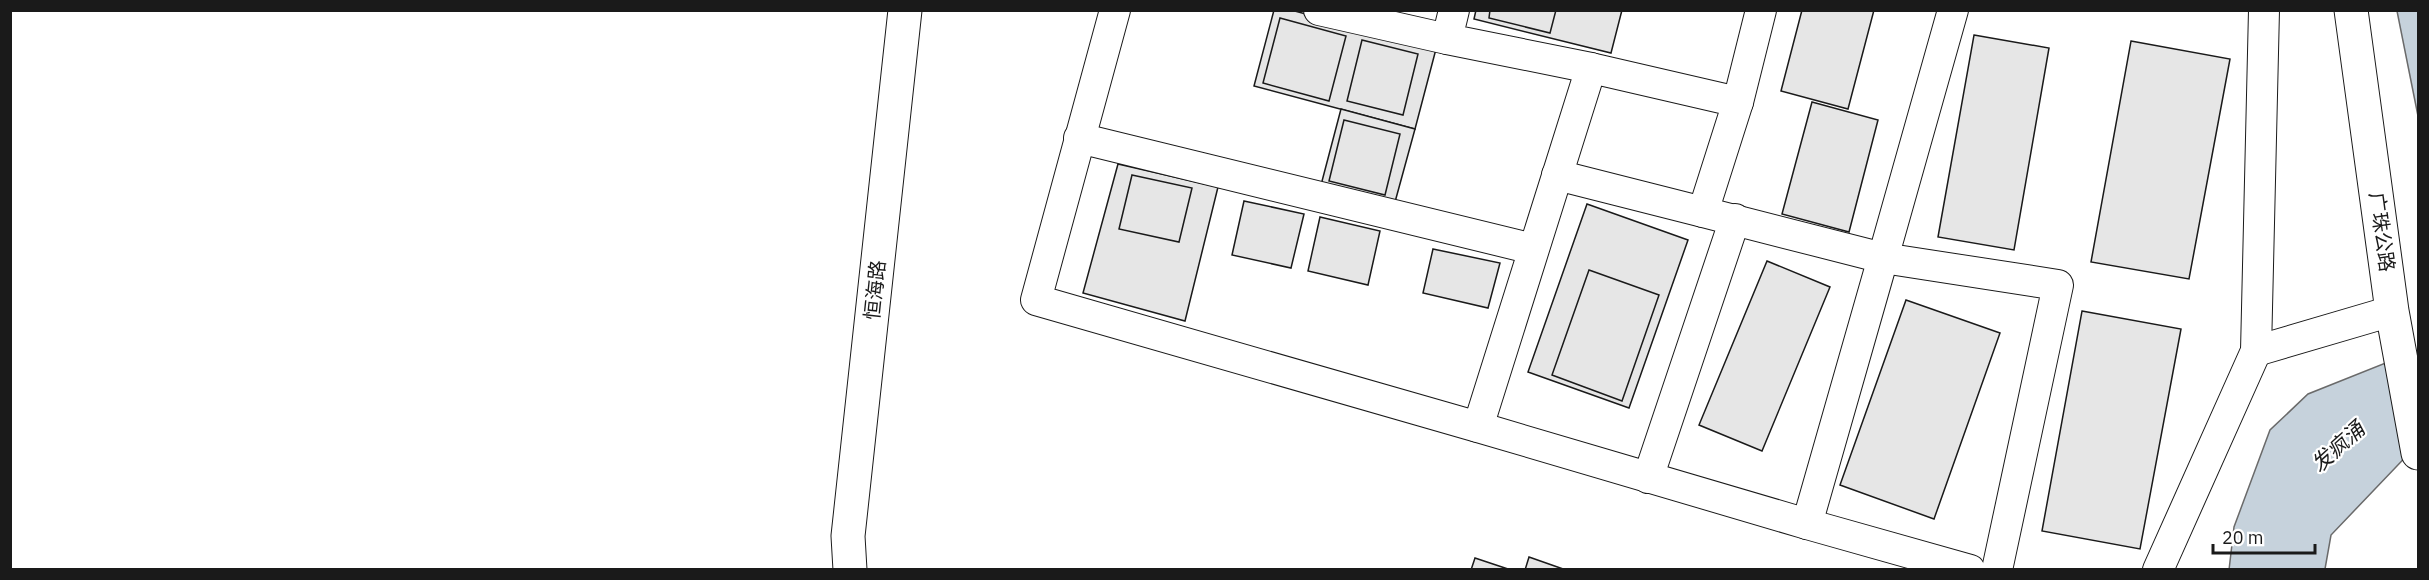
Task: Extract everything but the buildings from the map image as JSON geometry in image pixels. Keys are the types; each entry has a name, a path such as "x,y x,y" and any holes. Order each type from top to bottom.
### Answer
{"street":[{"name":"恒海路","path":"850,570 848,536 905,10"},
{"path":"1115,10 1036,300 1970,570"},
{"path":"1319,10 1450,25 1591,68 1738,102"},
{"path":"1703,212 1738,102 1761,10"},
{"path":"1807,524 1953,10"},
{"path":"2158,570 2256,351 2264,10"},
{"name":"广珠公路","path":"2351,10 2392,310 2418,453"},
{"path":"1478,427 1591,68"},
{"path":"1079,138 1533,249"},
{"path":"1557,175 1883,258 2058,285 1997,570"},
{"path":"1648,478 1735,219"},
{"path":"2256,351 2392,310"}],"water":[{"path":"2397,11 2418,11 2418,116"},
{"name":"发疯涌","path":"2418,350 2418,444 2331,535 2325,569 2229,570 2234,527 2270,430 2308,394"}]}
